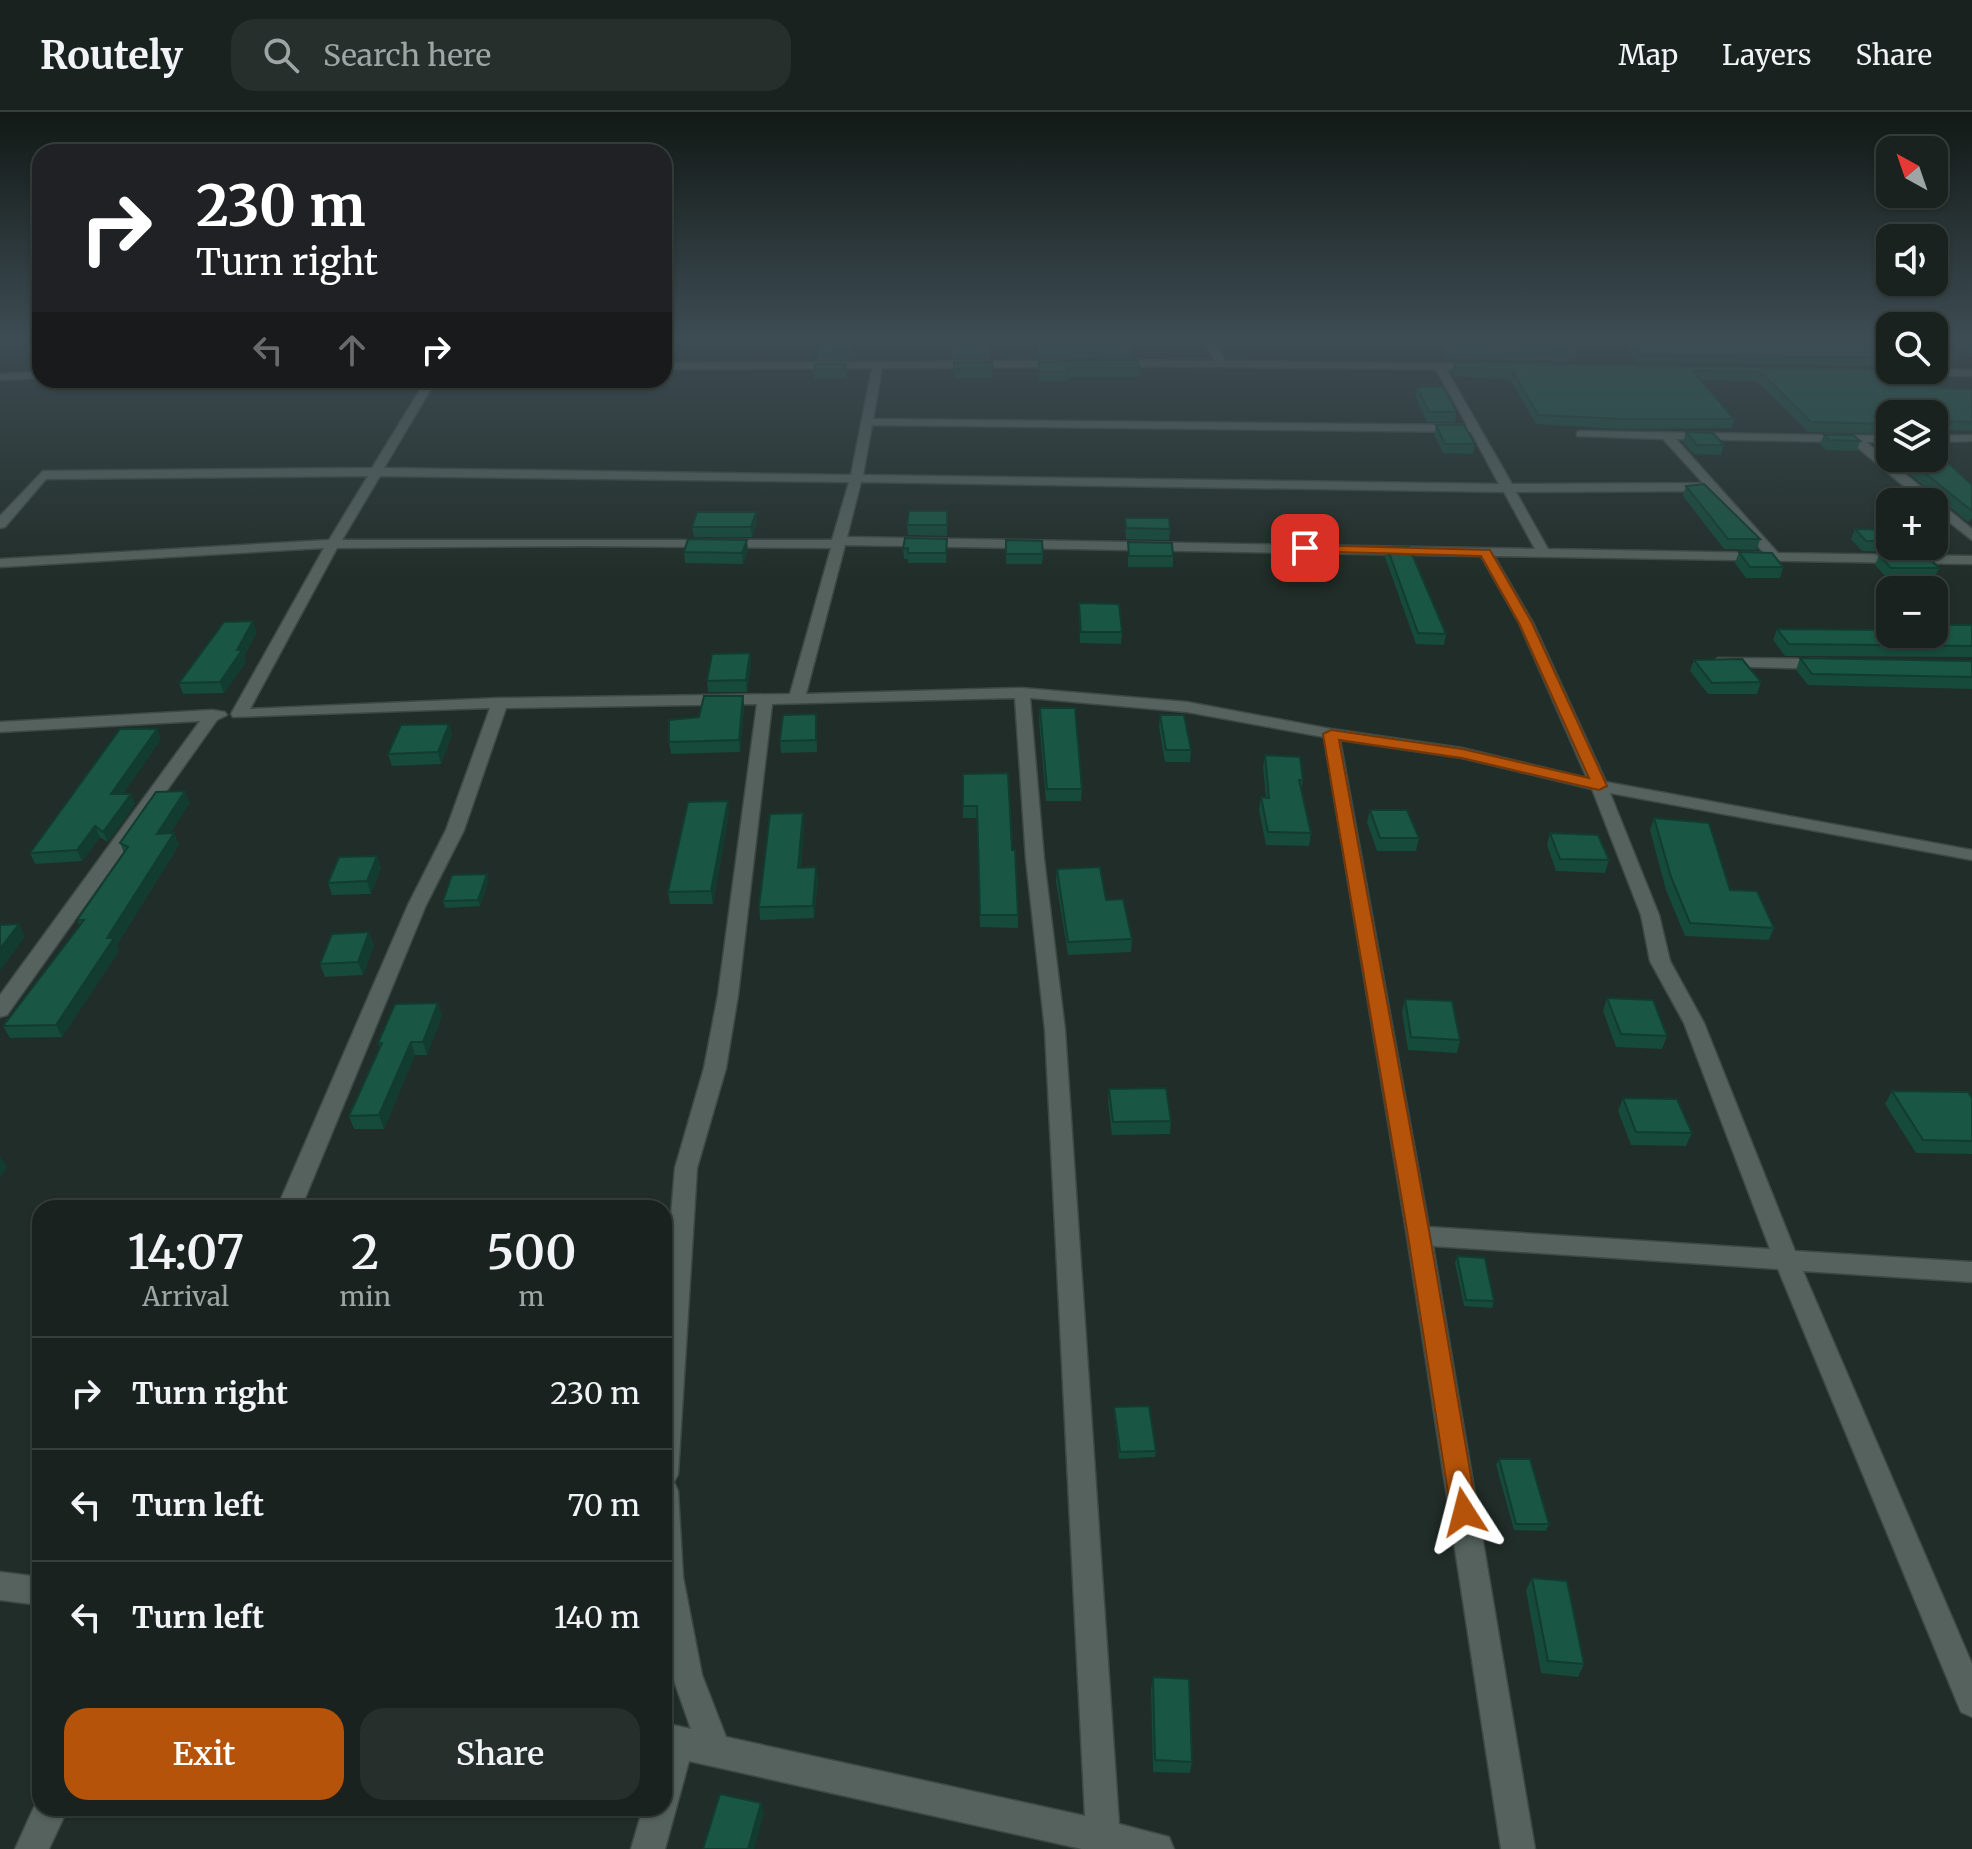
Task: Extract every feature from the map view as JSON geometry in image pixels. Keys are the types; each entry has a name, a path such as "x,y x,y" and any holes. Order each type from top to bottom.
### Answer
{"street":[{"path":"239,714 333,544 408,419"},
{"path":"1471,419 1544,553"},
{"path":"797,699 856,478 867,422 1477,429"},
{"path":"1581,434 1876,439"},
{"path":"1666,435 1775,557"},
{"path":"1948,439 1972,438"},
{"path":"1855,439 1915,488"},
{"path":"0,524 43,475 377,472 1510,488 1713,487"},
{"path":"1948,516 1972,536"},
{"path":"0,563 213,548 333,544 710,541 1972,560"},
{"path":"1485,552 1526,623 1599,786 1650,915 1660,961 1694,1023 1787,1261 1972,1701"},
{"path":"1702,662 1845,664"},
{"path":"1022,693 1035,859 1055,1030 1103,1838"},
{"path":"0,727 500,703 1022,693 1187,707 1331,734 1462,753 1599,786 1972,855"},
{"path":"672,1363 686,1168 715,1068 765,699"},
{"path":"292,1200 417,905 455,830 500,703"},
{"path":"0,1010 212,715"},
{"path":"1331,734 1419,1236 1518,1849"},
{"path":"1419,1236 1972,1272"},
{"path":"0,1586 32,1590"},
{"path":"672,1598 684,1661 716,1752"},
{"path":"672,1741 1157,1849"},
{"path":"32,1849 47,1816"},
{"path":"648,1849 658,1816"}],"building":[{"path":"1808,419 1876,419 1876,424 1811,422"},
{"path":"1948,419 1972,419 1972,422 1948,421"},
{"path":"1436,425 1464,425 1475,444 1445,444"},
{"path":"1686,432 1713,433 1724,445 1697,445"},
{"path":"1824,435 1853,435 1860,441 1829,440"},
{"path":"1948,463 1972,485 1972,511 1948,492 1948,488 1943,488 1923,472 1948,472"},
{"path":"1704,484 1760,539 1728,539 1686,486"},
{"path":"909,511 947,511 947,525 907,525"},
{"path":"697,512 756,512 751,527 692,527"},
{"path":"1125,518 1169,518 1170,529 1126,528"},
{"path":"1855,529 1876,530 1876,541 1866,541"},
{"path":"905,538 947,539 946,553 908,553 908,548 903,549"},
{"path":"688,539 747,540 742,553 684,552"},
{"path":"1006,540 1042,541 1043,554 1006,554"},
{"path":"1128,542 1172,543 1173,556 1129,556"},
{"path":"1387,547 1409,547 1446,634 1418,633"},
{"path":"1739,552 1772,553 1783,567 1750,567"},
{"path":"1884,560 1931,560 1939,568 1891,568"},
{"path":"1079,603 1119,604 1122,632 1081,632"},
{"path":"253,621 237,650 242,650 220,682 179,683 224,622"},
{"path":"1948,625 1972,625 1972,646 1948,646"},
{"path":"1777,629 1876,630 1876,645 1789,644"},
{"path":"750,653 746,680 707,681 712,654"},
{"path":"1800,658 1972,661 1972,677 1812,674"},
{"path":"1742,659 1761,682 1712,683 1694,660"},
{"path":"704,696 743,696 739,740 669,742 669,720 699,717"},
{"path":"1040,708 1075,708 1082,789 1047,789"},
{"path":"816,714 816,740 780,741 783,715"},
{"path":"1160,715 1184,715 1191,750 1166,750"},
{"path":"449,724 438,752 388,754 401,725"},
{"path":"120,729 157,729 111,794 131,794 103,832 95,826 77,850 30,853"},
{"path":"1265,755 1300,757 1303,780 1299,780 1311,833 1268,832 1261,797 1269,798"},
{"path":"1008,773 1018,915 980,915 977,806 963,806 963,774"},
{"path":"185,791 157,834 174,833 107,938 114,938 56,1025 3,1026 84,920 77,920 128,847 120,843 156,792"},
{"path":"728,801 711,891 668,892 688,802"},
{"path":"1370,810 1407,810 1419,838 1380,838"},
{"path":"803,813 798,868 816,867 813,906 759,907 770,814"},
{"path":"1654,818 1709,823 1730,890 1757,891 1774,928 1690,923 1671,877"},
{"path":"1550,833 1598,835 1609,860 1560,859"},
{"path":"377,856 367,881 328,883 339,857"},
{"path":"1100,867 1106,900 1123,899 1132,939 1068,942 1057,869"},
{"path":"487,874 478,900 443,901 452,875"},
{"path":"19,924 0,949 0,925"},
{"path":"369,932 358,962 320,964 332,934"},
{"path":"1607,998 1653,1000 1667,1036 1621,1034"},
{"path":"1405,999 1452,1001 1460,1040 1411,1037"},
{"path":"438,1003 423,1042 411,1042 379,1115 349,1116 382,1043 378,1043 395,1004"},
{"path":"1166,1088 1171,1121 1113,1122 1109,1089"},
{"path":"1892,1091 1968,1092 1972,1098 1972,1141 1923,1140"},
{"path":"1623,1098 1677,1099 1692,1133 1636,1132"},
{"path":"1457,1256 1485,1258 1494,1301 1466,1300"},
{"path":"1149,1406 1156,1451 1120,1452 1114,1407"},
{"path":"1499,1459 1530,1459 1549,1524 1516,1524"},
{"path":"1532,1578 1567,1581 1584,1664 1548,1661"},
{"path":"1153,1677 1189,1679 1192,1762 1155,1760"},
{"path":"720,1794 761,1803 748,1849 703,1849"}],"route":[{"path":"1305,548 1485,552 1526,623 1599,786 1462,753 1331,734 1464,1512"}]}
